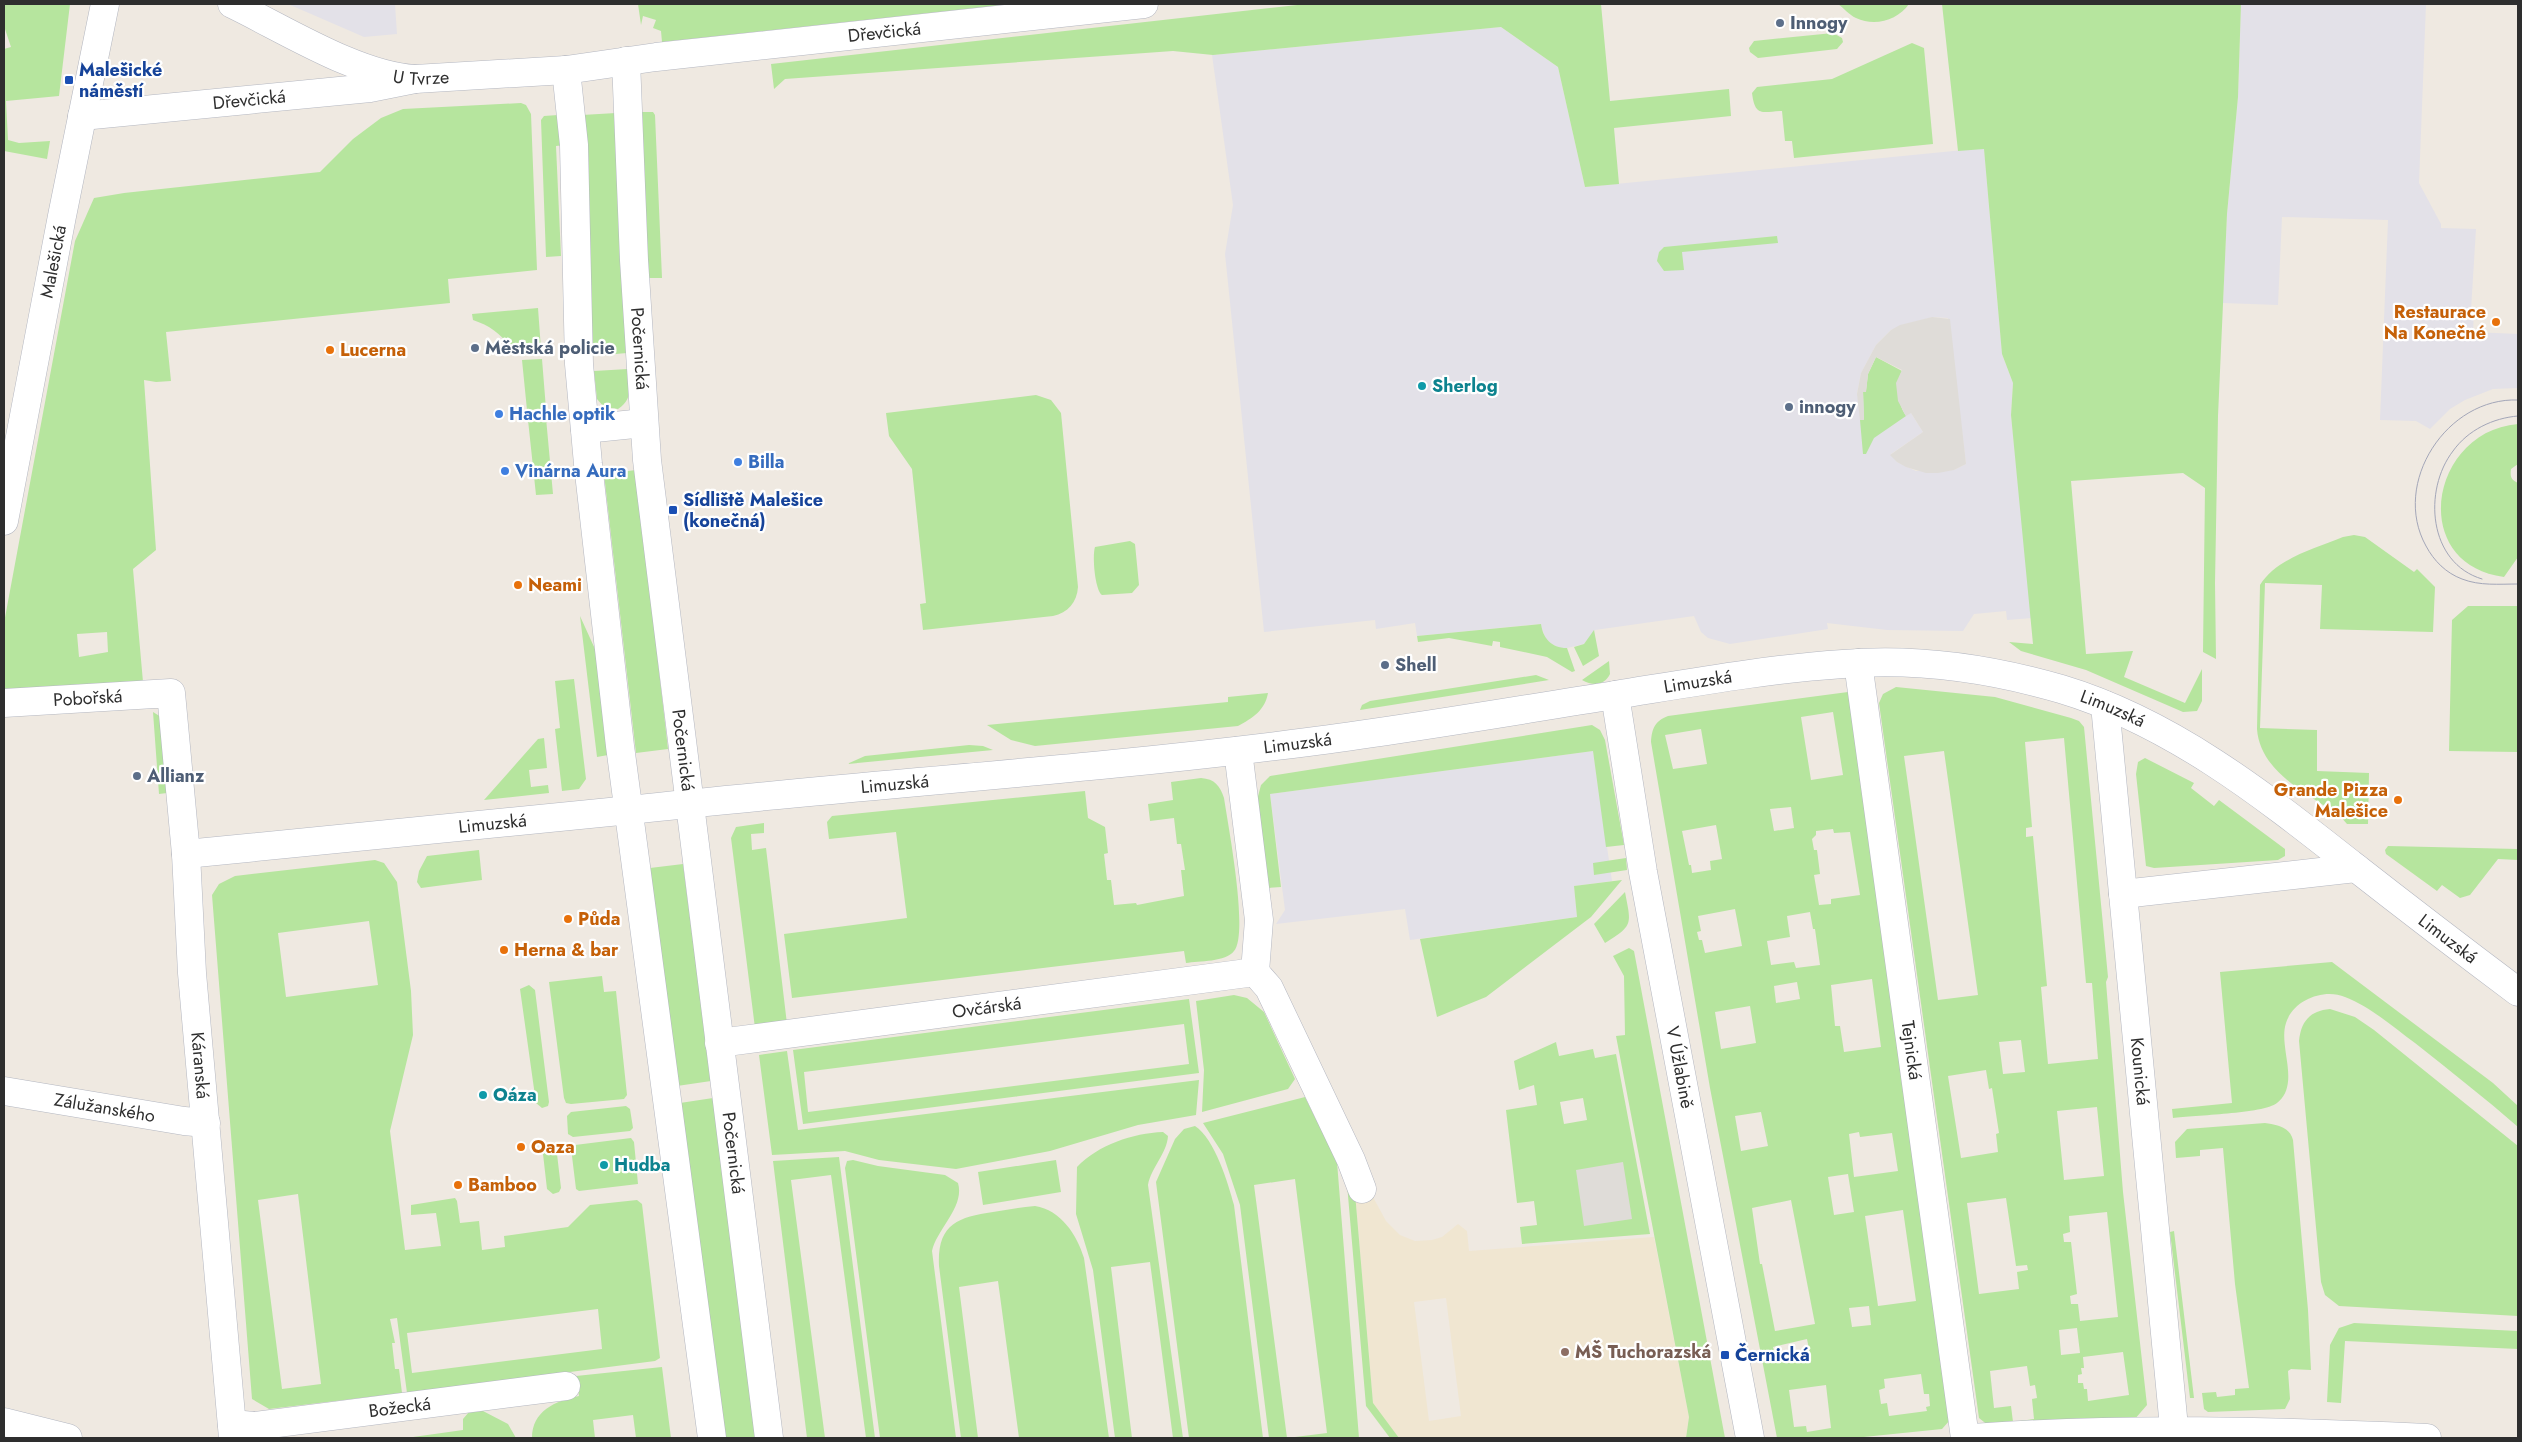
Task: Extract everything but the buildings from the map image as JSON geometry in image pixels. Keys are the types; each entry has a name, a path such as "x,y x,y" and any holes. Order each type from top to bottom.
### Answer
{"street":[{"name":"Malešická","path":"4,521 82,116 106,4"},
{"name":"U Tvrze","path":"232,4 364,68 400,78 415,79 566,70 626,61"},
{"name":"Dřevčická","path":"626,61 1144,4"},
{"name":"Počernická","path":"626,61 634,260 644,423 689,803 769,1438"},
{"path":"566,70 574,145 579,364 585,430 630,810 712,1438"},
{"name":"Dřevčická","path":"82,116 370,88 415,79"},
{"path":"585,430 644,423"},
{"name":"Limuzská","path":"186,854 689,803 1238,751 1349,737 1802,668 1858,663 1900,663 1990,672 2063,690 2105,704 2159,730 2229,771 2295,819 2518,992"},
{"name":"Tejnická","path":"1858,663 1965,1438"},
{"name":"Pobořská","path":"4,704 171,692"},
{"name":"Káranská","path":"171,692 186,854 192,973 232,1431"},
{"name":"V Úžlabině","path":"1615,695 1645,882 1750,1438"},
{"name":"Kounická","path":"2105,704 2175,1435"},
{"path":"1238,751 1259,920 1255,972 1269,988 1362,1189"},
{"path":"2123,894 2356,868"},
{"name":"Ovčárská","path":"719,1043 1255,972"},
{"name":"Zálužanského","path":"4,1091 206,1123"},
{"name":"Božecká","path":"232,1431 254,1426 566,1386"},
{"path":"18,1429 68,1438"},
{"path":"1972,1438 2320,1433 2427,1438"}],"shaded area":[{"path":"288,4 395,4 397,34 364,37"},
{"path":"2241,4 2426,4 2419,183 2441,224 2441,228 2476,229 2471,310 2474,310 2473,332 2518,334 2518,388 2493,389 2465,400 2450,409 2430,429 2416,421 2380,420 2388,220 2282,217 2278,305 2223,303 2227,214 2238,97"},
{"path":"1501,27 1558,67 1585,187 1984,148 2002,354 2013,383 2011,415 2032,618 2007,620 2006,611 1974,614 1963,631 1887,630 1827,623 1828,629 1730,644 1708,638 1701,632 1694,616 1595,630 1584,644 1567,648 1560,648 1550,643 1546,639 1540,624 1417,636 1415,623 1376,629 1375,620 1264,632 1225,254 1233,205 1212,55","holes":["1932,317 1948,318 1966,464 1954,470 1916,471 1897,462 1891,454 1923,432 1911,413 1857,394 1861,373 1876,345 1891,330"]},
{"path":"1932,317 1950,319 1966,464 1954,470 1926,473 1906,467 1890,455 1923,432 1911,413 1906,416 1898,401 1896,383 1902,370 1876,357 1868,374 1866,392 1863,392 1864,420 1860,420 1857,394 1861,373 1876,345 1891,330 1900,325"},
{"path":"1593,751 1612,881 1574,886 1577,917 1410,940 1405,909 1276,924 1285,910 1270,794"},
{"path":"1623,1162 1632,1219 1584,1226 1576,1170"},
{"name":"MŠ Tuchorazská","path":"1367,1186 1386,1221 1400,1235 1415,1241 1432,1240 1442,1237 1458,1224 1467,1231 1469,1251 1654,1237 1689,1417 1686,1438 1399,1438 1373,1404 1355,1193","holes":["1446,1298 1461,1416 1429,1421 1414,1302"]}],"green space":[{"path":"4,4 70,4 59,96 6,101 8,140 19,143 50,141 47,159 4,151 4,49 11,47 4,26"},
{"path":"638,4 1012,4 662,42 661,31 653,28 656,20 643,16 641,25"},
{"path":"1306,4 1601,4 1610,101 1729,89 1731,116 1614,128 1619,184 1585,187 1558,67 1501,27 1213,55 1173,51 785,79 774,89 771,64"},
{"path":"1838,4 1909,4 1892,18 1871,22 1853,17"},
{"path":"1942,4 2241,4 2238,97 2227,214 2218,416 2215,583 2216,659 2203,652 2205,488 2183,473 2071,481 2086,654 2133,651 2124,677 2185,703 2202,669 2202,701 2197,711 2183,712 2086,670 2021,651 2009,642 2033,644 2011,415 2013,383 2002,354 1984,149 1958,151"},
{"path":"1833,33 1842,38 1843,42 1837,49 1758,58 1750,52 1749,48 1754,41"},
{"path":"1912,43 1924,48 1933,144 1794,158 1792,141 1785,141 1782,111 1765,112 1758,110 1753,101 1752,93 1757,87 1832,79"},
{"path":"521,103 526,105 531,114 537,270 448,279 450,303 166,332 171,381 156,382 144,380 156,550 133,569 143,682 5,692 4,623 75,241 94,198 124,193 320,172 353,139 381,118 403,109","holes":["107,632 108,652 79,657 77,634"]},
{"path":"639,112 653,112 655,115 662,278 649,278"},
{"path":"616,113 627,353 593,356 582,115"},
{"path":"558,115 565,145 556,146 561,256 546,257 541,120 544,116"},
{"path":"1777,236 1778,243 1682,252 1684,270 1664,271 1657,261 1659,252 1664,247"},
{"path":"538,308 541,349 513,352 496,332 473,320 472,314"},
{"path":"1876,357 1902,371 1898,394 1906,416 1874,438 1866,454 1863,454 1860,420 1864,419 1863,391 1866,391 1868,374"},
{"path":"542,359 546,409 527,410 522,360"},
{"path":"628,369 629,391 626,401 618,409 604,407 597,399 594,371"},
{"path":"1036,395 1051,400 1061,413 1078,587 1074,602 1063,612 1053,616 923,630 920,604 926,603 912,469 889,436 886,413"},
{"path":"546,418 553,494 536,495 528,420"},
{"path":"2518,424 2518,464 2511,469 2511,474 2512,479 2518,483 2518,557 2504,577 2473,567 2453,549 2443,525 2442,498 2449,472 2465,449 2488,432"},
{"path":"636,470 668,749 636,753 604,474"},
{"path":"2354,535 2365,537 2414,572 2417,569 2435,587 2433,632 2320,629 2322,585 2265,583 2260,728 2317,730 2317,771 2369,773 2368,824 2347,824 2340,816 2300,790 2276,770 2260,744 2257,729 2260,585 2276,568 2297,555 2343,537"},
{"path":"1130,541 1135,544 1139,585 1132,593 1102,595 1095,572 1095,547"},
{"path":"2468,606 2518,606 2518,752 2449,751 2452,620"},
{"path":"580,616 595,649 608,755 597,757"},
{"path":"1541,624 1546,638 1552,644 1561,648 1567,648 1575,671 1572,672 1547,657 1500,647 1500,642 1493,641 1492,646 1449,638 1418,642 1417,636"},
{"path":"1594,630 1599,656 1583,666 1574,647 1584,644"},
{"path":"1609,661 1610,674 1605,681 1594,684 1582,680"},
{"path":"1536,675 1549,680 1360,710 1362,705 1370,701"},
{"path":"574,679 586,779 579,789 562,791 555,729 560,728 555,681"},
{"path":"1896,687 1995,697 2071,718 2079,721 2084,727 2108,977 2106,982 2123,1192 2147,1405 2134,1420 1989,1426 1979,1418 1879,703 1883,694","holes":["2064,738 2086,983 2092,983 2098,1059 2048,1064 2041,987 2047,986 2033,836 2026,837 2026,828 2032,827 2025,742","1944,751 1978,995 1938,1000 1904,756","2021,1040 2025,1072 2003,1074 1999,1042","1986,1070 1989,1089 1992,1088 1999,1133 1996,1134 1998,1152 1961,1158 1948,1076","2097,1107 2104,1176 2064,1180 2057,1111","2006,1198 2016,1266 2027,1265 2028,1270 2017,1272 2019,1289 1979,1294 1967,1203","2107,1212 2118,1317 2080,1321 2078,1304 2071,1304 2070,1296 2077,1294 2071,1242 2064,1242 2063,1234 2070,1232 2069,1216","2077,1328 2080,1353 2061,1355 2059,1330","2123,1352 2129,1395 2088,1401 2087,1389 2084,1389 2083,1383 2078,1383 2078,1375 2082,1374 2081,1368 2084,1368 2083,1357","2027,1366 2030,1386 2035,1385 2037,1398 2032,1399 2034,1419 2013,1422 2011,1406 1994,1408 1990,1371"]},
{"path":"1848,692 1950,1420 1942,1429 1854,1438 1777,1438 1710,1088 1651,742 1655,726 1660,720 1668,716","holes":["1833,712 1843,775 1811,780 1801,717","1701,729 1707,764 1673,769 1665,735","1791,807 1794,828 1774,831 1770,809","1716,825 1722,859 1710,861 1711,870 1692,873 1691,865 1689,865 1682,831","1833,829 1834,833 1850,832 1860,895 1831,899 1831,904 1819,905 1814,875 1820,874 1817,850 1814,850 1812,839 1816,835 1816,831","1735,909 1742,946 1705,953 1702,940 1699,940 1697,932 1701,931 1698,916","1810,912 1813,929 1815,929 1820,965 1796,968 1794,962 1771,965 1767,941 1790,937 1787,916","1872,979 1881,1047 1844,1052 1840,1026 1835,1026 1831,985","1797,982 1800,999 1776,1003 1774,986","1750,1006 1756,1043 1721,1049 1715,1012","1761,1112 1768,1146 1741,1151 1735,1116","1859,1132 1860,1137 1892,1133 1898,1171 1854,1177 1849,1134","1848,1174 1854,1212 1834,1215 1828,1177","1791,1200 1815,1324 1775,1331 1762,1264 1760,1264 1752,1208","1903,1210 1916,1301 1878,1306 1865,1216","1869,1306 1871,1325 1852,1327 1849,1308","1807,1339 1810,1354 1776,1360 1773,1347","1921,1374 1924,1394 1929,1394 1930,1406 1926,1407 1927,1411 1889,1416 1887,1403 1881,1404 1879,1390 1885,1388 1884,1379","1826,1385 1831,1428 1807,1432 1806,1426 1794,1427 1789,1390"]},
{"path":"1268,693 1258,713 1238,726 1035,746 1011,740 987,725 1228,702 1228,697"},
{"path":"153,712 161,717 167,793 159,794"},
{"path":"1592,725 1600,730 1605,740 1624,845 1606,847 1593,751 1270,794 1281,887 1267,888 1257,800 1261,785 1270,776"},
{"path":"544,738 547,768 529,770 531,787 548,785 549,793 484,800 538,739"},
{"path":"969,745 983,746 993,750 847,764 865,756"},
{"path":"2145,758 2194,783 2191,788 2214,806 2219,800 2285,849 2285,856 2278,860 2154,868 2146,866 2136,774 2138,762"},
{"path":"1201,778 1216,784 1224,798 1236,878 1239,924 1238,941 1230,955 1219,959 1186,963 1184,951 792,998 784,934 907,918 896,832 829,839 827,822 832,816 1085,791 1088,818 1105,827 1108,853 1104,854 1107,880 1111,880 1114,905 1136,903 1137,905 1184,896 1181,870 1185,870 1181,844 1177,844 1174,818 1150,821 1148,804 1173,800 1171,782"},
{"path":"764,823 764,833 751,834 752,850 766,848 787,1024 755,1028 731,838 736,827"},
{"path":"2388,846 2518,849 2518,860 2498,859 2470,895 2460,898 2442,885 2437,891 2386,854 2385,850"},
{"path":"479,850 482,880 421,888 417,882 419,871 427,856"},
{"path":"1626,858 1627,870 1594,875 1593,863"},
{"path":"375,860 384,863 397,882 411,991 413,1035 390,1131 405,1250 441,1246 436,1213 411,1215 411,1205 455,1198 460,1223 479,1221 482,1250 505,1247 504,1236 568,1227 590,1205 637,1200 642,1204 660,1358 655,1361 407,1393 397,1318 390,1319 395,1343 392,1343 395,1369 399,1369 402,1393 269,1409 252,1399 212,895 219,884 235,876","holes":["369,921 378,985 286,997 278,933","298,1194 321,1384 282,1389 258,1200","598,1309 602,1349 412,1373 407,1333"]},
{"path":"683,864 711,1081 677,1086 650,868"},
{"path":"1622,880 1591,917 1486,997 1437,1017 1420,939 1577,917 1574,886"},
{"path":"1625,892 1629,917 1628,923 1621,932 1605,943 1594,924"},
{"path":"1629,948 1634,951 1725,1438 1686,1438 1689,1417 1616,1036 1625,1035 1624,976 1613,956"},
{"path":"2332,962 2493,1083 2518,1106 2518,1127 2382,1018 2355,1001 2328,994 2319,995 2302,1002 2295,1008 2286,1023 2284,1033 2288,1065 2287,1086 2284,1095 2277,1103 2258,1110 2173,1118 2172,1109 2232,1103 2220,972"},
{"path":"602,976 604,992 616,991 627,1095 624,1099 566,1103 549,982"},
{"path":"529,985 535,990 549,1102 548,1106 542,1108 536,1103 520,989"},
{"path":"1234,995 1247,998 1264,1012 1295,1079 1288,1089 1202,1112 1204,1070 1196,1001"},
{"path":"1189,999 1199,1073 803,1124 793,1050","holes":["1184,1024 1189,1064 808,1112 804,1072"]},
{"path":"2330,1009 2355,1017 2374,1030 2518,1146 2518,1316 2339,1306 2325,1295 2321,1282 2299,1041 2302,1028 2307,1019 2317,1012"},
{"path":"1556,1042 1559,1056 1593,1049 1595,1058 1616,1054 1650,1234 1522,1244 1520,1227 1537,1225 1534,1201 1517,1203 1506,1110 1537,1105 1534,1085 1519,1090 1514,1061","holes":["1583,1098 1587,1120 1564,1124 1560,1102"]},
{"path":"787,1051 798,1130 1199,1080 1196,1115 1138,1125 1050,1151 956,1169 879,1160 845,1151 772,1155 759,1055"},
{"path":"1305,1097 1337,1162 1359,1438 1269,1438 1240,1205 1223,1154 1203,1123","holes":["1295,1179 1327,1433 1287,1438 1254,1185"]},
{"path":"713,1098 757,1438 723,1438 680,1103"},
{"path":"626,1106 630,1109 633,1128 630,1131 573,1137 568,1134 567,1116 571,1112"},
{"path":"2265,1123 2286,1129 2293,1140 2308,1310 2311,1370 2291,1369 2288,1371 2290,1399 2285,1409 2208,1412 2204,1409 2202,1393 2216,1392 2217,1397 2235,1395 2235,1389 2249,1388 2235,1284 2223,1148 2200,1150 2200,1156 2176,1158 2175,1142 2187,1129"},
{"path":"1195,1126 1202,1132 1215,1151 1234,1205 1263,1438 1189,1438 1156,1182 1175,1139 1184,1129"},
{"path":"1163,1132 1168,1136 1167,1142 1148,1185 1183,1438 1173,1438 1150,1262 1111,1267 1132,1438 1115,1438 1093,1270 1076,1214 1077,1167 1095,1152 1117,1142 1140,1135"},
{"path":"631,1138 634,1142 638,1184 579,1191 576,1189 571,1148 575,1145"},
{"path":"547,1148 553,1148 557,1154 561,1188 559,1192 553,1194 547,1189 543,1154"},
{"path":"839,1157 875,1438 866,1438 831,1175 791,1180 825,1438 807,1438 773,1161"},
{"path":"853,1160 878,1166 945,1175 958,1183 958,1201 939,1234 932,1251 956,1438 880,1438 845,1168 847,1161"},
{"path":"1056,1160 1061,1192 983,1205 978,1172"},
{"path":"1347,1184 1355,1193 1373,1403 1399,1438 1390,1438 1366,1406"},
{"path":"1035,1206 1053,1213 1067,1225 1077,1241 1084,1258 1109,1438 1019,1438 998,1281 959,1287 978,1438 961,1438 939,1266 939,1252 942,1241 946,1232 960,1220 980,1214"},
{"path":"2174,1231 2194,1398 2190,1398 2170,1232"},
{"path":"2354,1323 2518,1331 2518,1349 2345,1341 2341,1403 2327,1402 2330,1345 2339,1328"},
{"path":"662,1367 671,1438 636,1438 633,1415 593,1420 595,1438 532,1438 536,1421 546,1409 554,1404 579,1396 576,1376"},
{"path":"483,1411 508,1424 516,1438 406,1438 463,1430 463,1419 469,1412"}],"tram line":[{"path":"2518,400 2492,403 2469,413 2448,428 2432,448 2421,471 2416,496 2417,522 2426,546 2441,566 2456,576 2476,583 2518,584"},
{"path":"2482,579 2464,571 2450,558 2441,542 2436,524 2435,504 2437,485 2443,467 2453,451 2466,437 2490,422 2518,416"}],"place":[{"name":"Innogy","path":"1780,23"},
{"name":"Malešické náměstí","path":"69,80"},
{"name":"Restaurace Na Konečné","path":"2496,322"},
{"name":"Městská policie","path":"475,348"},
{"name":"Lucerna","path":"330,350"},
{"name":"Sherlog","path":"1422,386"},
{"name":"innogy","path":"1789,407"},
{"name":"Hachle optik","path":"499,414"},
{"name":"Billa","path":"738,462"},
{"name":"Vinárna Aura","path":"505,471"},
{"name":"Sídliště Malešice (konečná)","path":"673,510"},
{"name":"Neami","path":"518,585"},
{"name":"Shell","path":"1385,665"},
{"name":"Allianz","path":"137,776"},
{"name":"Grande Pizza Malešice","path":"2398,800"},
{"name":"Půda","path":"568,919"},
{"name":"Herna & bar","path":"504,950"},
{"name":"Oáza","path":"483,1095"},
{"name":"Oaza","path":"521,1147"},
{"name":"Hudba","path":"604,1165"},
{"name":"Bamboo","path":"458,1185"},
{"name":"MŠ Tuchorazská","path":"1565,1352"},
{"name":"Černická","path":"1725,1355"}]}
